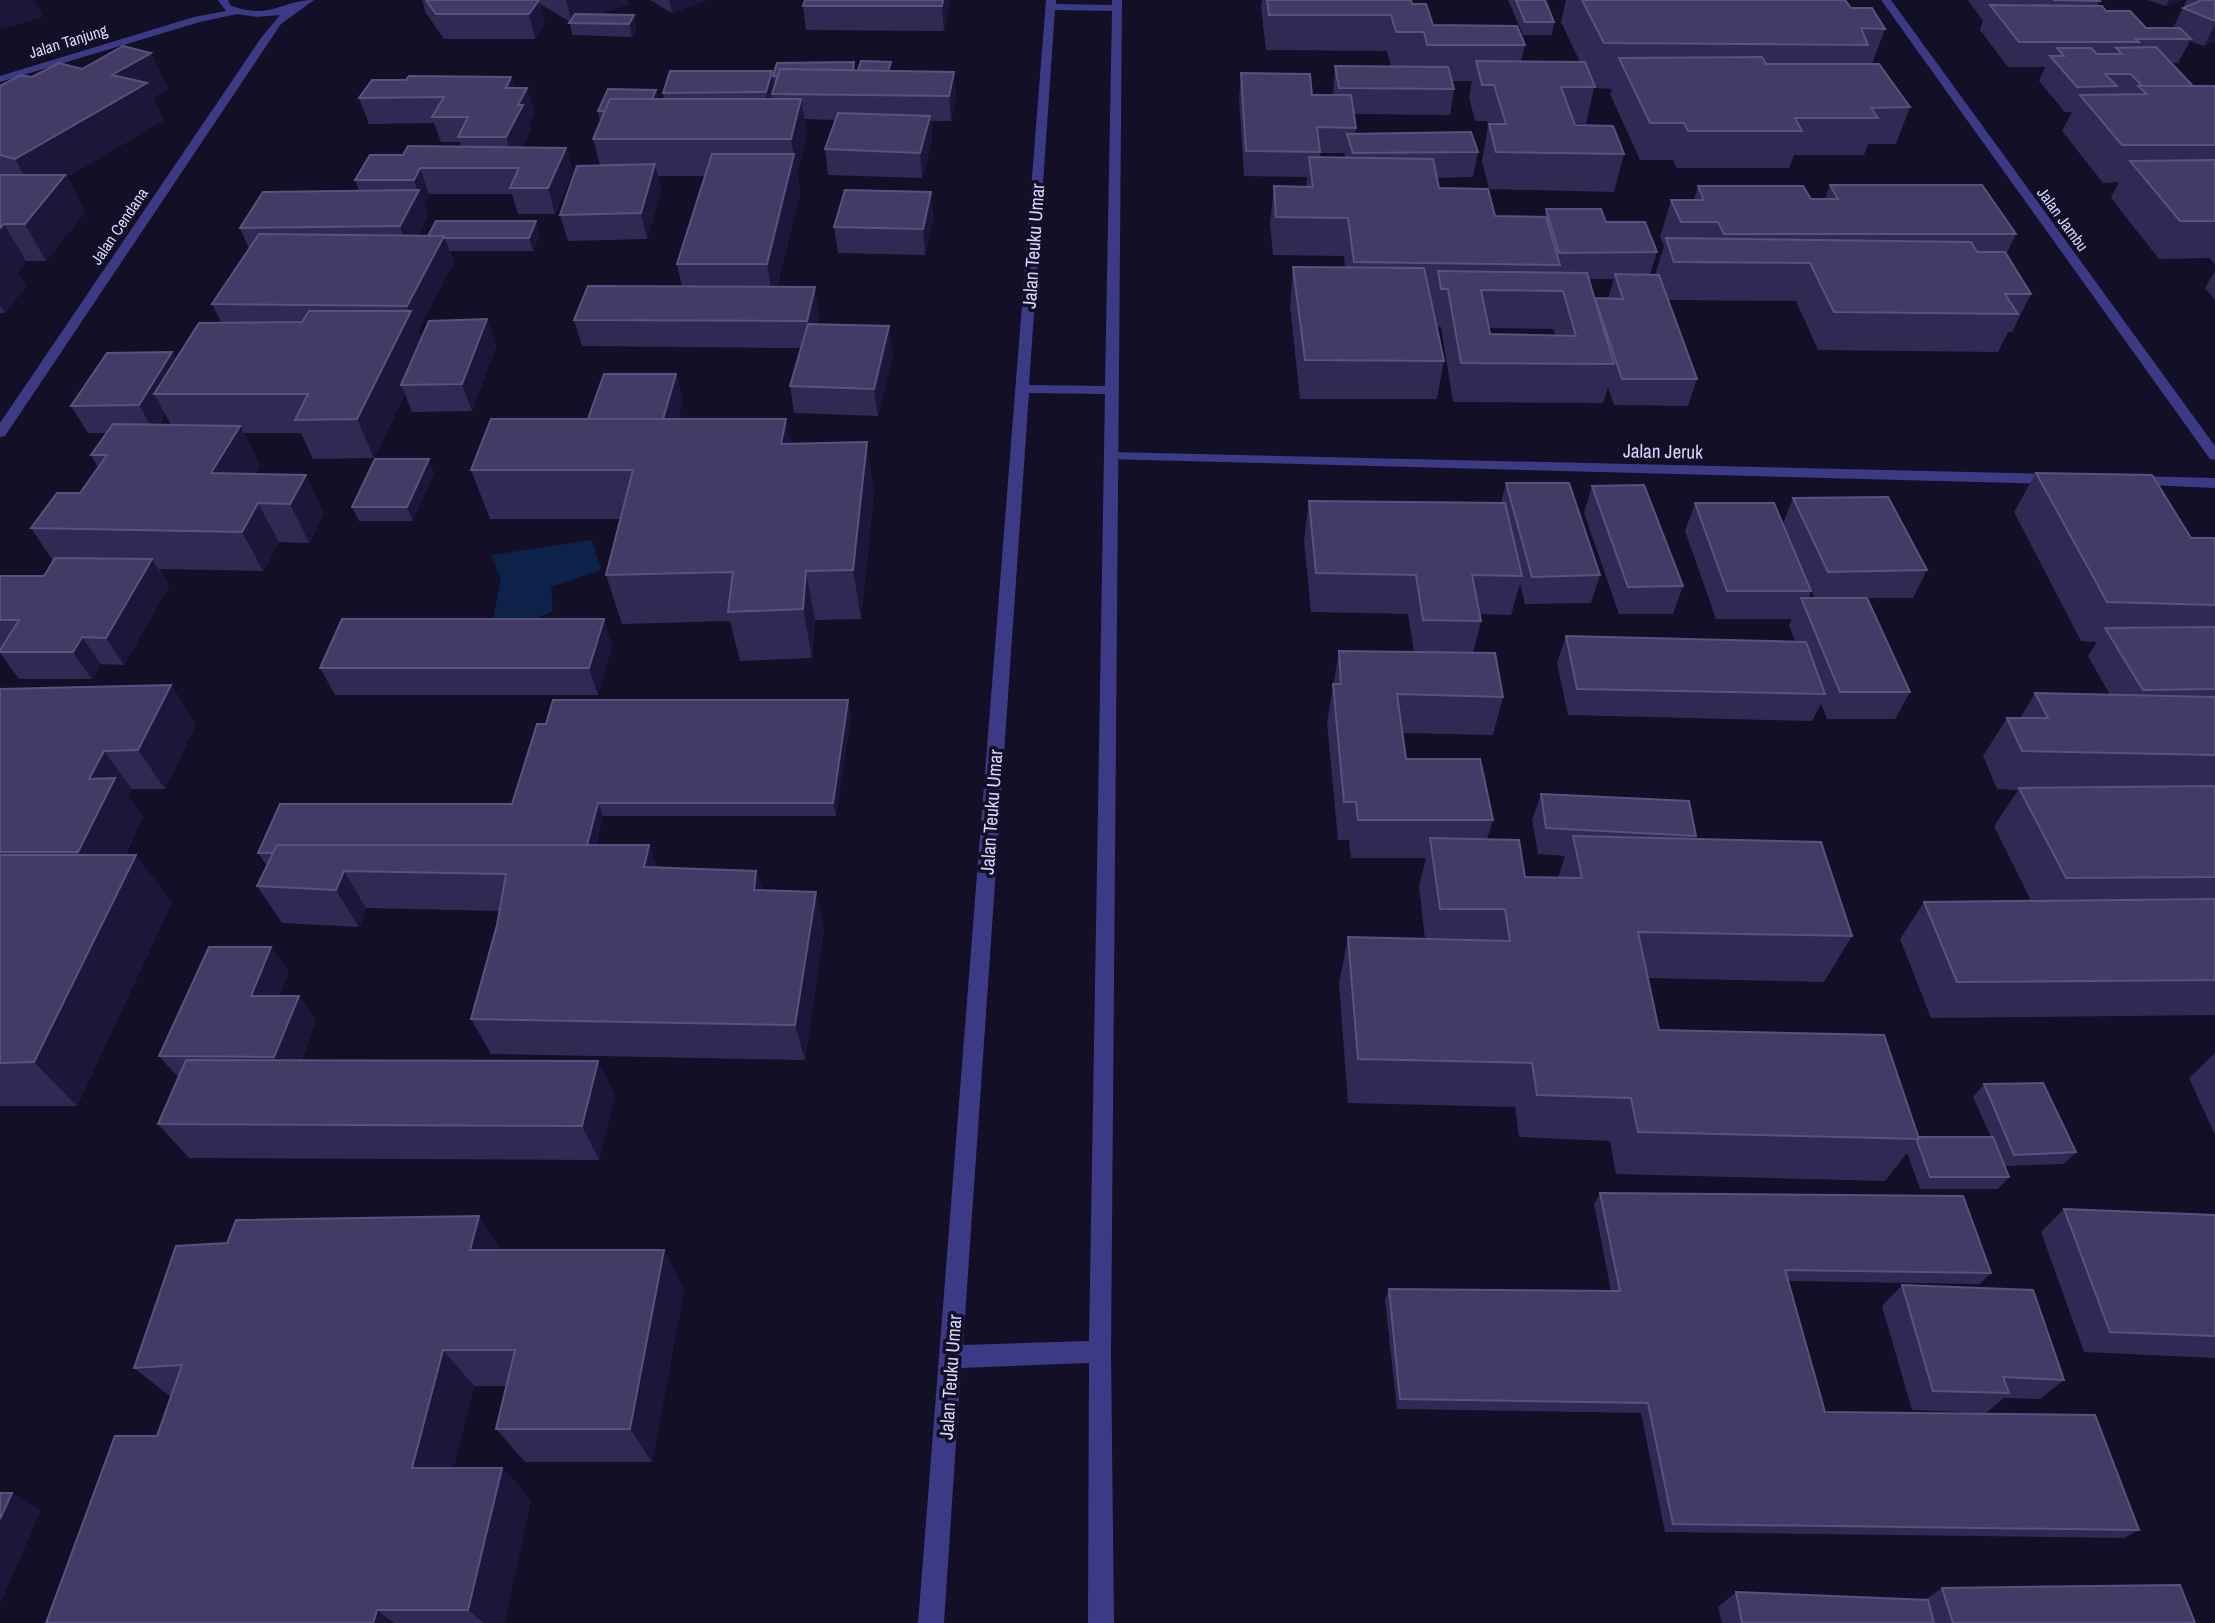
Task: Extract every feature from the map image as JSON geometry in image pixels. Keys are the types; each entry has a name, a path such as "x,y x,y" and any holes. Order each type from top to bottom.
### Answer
{"street":[{"path":"222,0 226,7 235,12 251,14 276,12 309,0"},
{"name":"Jalan Tanjung","path":"0,79 145,34 201,13 222,0"},
{"name":"Jalan Jambu","path":"1886,0 2215,456"},
{"path":"1051,4 1117,4 1100,1352 1101,1623"},
{"name":"Jalan Teuku Umar","path":"931,1623 1051,4"},
{"name":"Jalan Cendana","path":"0,433 266,38 278,22 298,6"},
{"name":"Jalan Tanjung","path":"145,34 235,12"},
{"path":"251,14 258,20 266,38"},
{"path":"1023,390 1112,390"},
{"name":"Jalan Jeruk","path":"1111,456 2076,480"},
{"path":"2118,481 2215,483"},
{"path":"951,1357 1100,1352"}],"water":[{"path":"592,540 601,570 551,587 553,611 524,624 493,618 501,579 491,555"}],"building":[{"path":"426,0 539,0 529,14 436,14"},
{"path":"805,0 943,0 942,6 803,6"},
{"path":"1267,0 1411,0 1412,4 1426,4 1433,25 1517,26 1525,45 1427,45 1424,32 1396,32 1391,15 1269,15"},
{"path":"1516,0 1545,0 1554,22 1525,22"},
{"path":"1582,0 1845,0 1851,8 1872,8 1885,29 1861,28 1868,45 1604,43"},
{"path":"2202,0 2215,0 2215,21 2183,8"},
{"path":"1990,5 2102,6 2106,11 2130,11 2146,28 2180,28 2191,39 2019,42"},
{"path":"575,14 634,15 629,24 569,23"},
{"path":"123,46 151,53 112,75 147,83 15,159 0,155 0,86 21,75 32,77 59,63 82,69"},
{"path":"2156,47 2193,86 2142,86 2131,74 2105,74 2117,86 2077,87 2050,56 2064,56 2057,48 2091,48 2097,54 2122,54 2116,48"},
{"path":"1762,57 1766,64 1879,64 1910,107 1871,108 1878,118 1795,118 1802,131 1688,131 1684,123 1650,123 1619,58"},
{"path":"861,61 891,62 888,71 858,70"},
{"path":"1476,61 1585,62 1595,87 1561,87 1575,125 1613,126 1624,154 1496,152 1489,124 1506,124 1494,85 1482,85"},
{"path":"854,62 853,70 780,69 778,76 773,76 777,63"},
{"path":"1335,66 1448,67 1454,89 1339,88"},
{"path":"780,69 954,72 949,96 772,94"},
{"path":"670,71 772,71 766,92 663,93"},
{"path":"1241,73 1310,74 1312,95 1351,95 1356,128 1317,127 1320,152 1246,151"},
{"path":"409,76 511,77 506,88 527,88 518,105 523,105 506,137 458,137 468,117 432,117 444,97 359,98 372,80 406,80"},
{"path":"2138,86 2215,86 2215,145 2122,145 2080,95 2147,94"},
{"path":"608,89 656,90 652,99 610,99 605,111 598,111"},
{"path":"610,99 801,99 791,139 593,139"},
{"path":"838,113 930,116 920,153 825,149"},
{"path":"1471,132 1478,152 1353,153 1347,134"},
{"path":"408,146 566,148 548,188 510,188 519,168 420,168 414,180 355,180 370,155 403,155"},
{"path":"712,154 794,154 767,264 677,264"},
{"path":"1309,157 1433,159 1439,188 1488,189 1495,216 1546,217 1560,265 1354,262 1348,218 1276,217 1274,186 1313,187"},
{"path":"2215,160 2215,221 2180,221 2130,161"},
{"path":"655,164 641,213 560,215 577,166"},
{"path":"0,175 65,175 25,224 4,224 0,228"},
{"path":"1830,185 1982,185 2016,234 1724,234 1718,222 1681,222 1671,200 1704,200 1698,186 1803,186 1811,199 1838,199"},
{"path":"419,190 400,226 240,228 263,192"},
{"path":"845,190 931,192 923,229 834,227"},
{"path":"1546,209 1601,209 1606,222 1645,222 1657,252 1559,253"},
{"path":"436,221 536,221 529,238 428,236"},
{"path":"259,234 444,236 407,306 212,304"},
{"path":"1666,238 1971,242 1977,252 2005,252 2031,294 2005,294 2018,314 1834,312 1810,263 1674,262"},
{"path":"1293,267 1424,268 1444,361 1305,360"},
{"path":"1438,271 1587,273 1614,364 1461,363 1448,289 1441,289","holes":["1481,290 1563,291 1576,336 1490,334"]},
{"path":"1615,274 1659,275 1697,379 1622,379 1595,298 1623,299"},
{"path":"588,286 815,287 807,321 574,320"},
{"path":"309,311 411,311 357,419 295,420 308,394 154,394 199,323 302,322"},
{"path":"487,319 462,384 401,385 429,321"},
{"path":"808,324 889,326 874,389 790,386"},
{"path":"172,352 139,405 71,406 107,353"},
{"path":"604,374 676,374 663,419 588,419"},
{"path":"491,419 786,419 781,444 867,442 853,570 806,571 803,609 728,612 733,572 606,575 633,470 471,470"},
{"path":"113,424 240,426 211,473 306,475 290,504 258,503 242,532 31,528 57,493 80,493 107,455 91,455"},
{"path":"375,459 429,459 407,507 352,507"},
{"path":"2036,473 2152,475 2191,538 2215,538 2215,605 2107,602"},
{"path":"1506,483 1569,483 1600,575 1532,577"},
{"path":"1644,485 1683,586 1628,587 1592,486"},
{"path":"1888,497 1927,570 1828,572 1793,498"},
{"path":"1309,501 1505,503 1522,576 1472,575 1481,621 1423,620 1416,575 1316,573"},
{"path":"1695,503 1774,503 1811,591 1727,591"},
{"path":"55,558 152,559 106,638 82,637 73,652 0,652 19,620 0,620 0,576 44,576"},
{"path":"1801,598 1867,598 1910,692 1840,692"},
{"path":"342,619 604,619 589,668 320,668"},
{"path":"2215,627 2215,689 2143,690 2105,628"},
{"path":"1566,636 1806,642 1825,694 1577,689"},
{"path":"1339,651 1495,653 1503,697 1397,694 1406,759 1480,759 1493,820 1358,820 1356,802 1344,802 1333,684 1341,684"},
{"path":"171,685 138,750 104,751 89,779 115,778 78,852 0,852 0,689"},
{"path":"2035,693 2215,697 2215,755 2022,751 2007,718 2048,718"},
{"path":"553,700 848,700 833,803 598,803 587,845 277,845 273,853 258,853 280,804 512,804 537,724 546,724"},
{"path":"2215,786 2215,877 2066,878 2019,788"},
{"path":"1541,794 1689,801 1696,836 1546,828"},
{"path":"1573,836 1821,842 1852,936 1638,932 1659,1030 1884,1035 1919,1139 1638,1132 1631,1098 1537,1095 1532,1063 1358,1059 1348,937 1510,941 1505,909 1440,909 1430,838 1519,840 1525,877 1582,878"},
{"path":"277,845 649,845 644,867 756,871 754,890 816,892 795,1025 471,1019 497,925 506,874 344,871 336,890 257,886"},
{"path":"0,855 136,855 34,1062 0,1063"},
{"path":"2215,899 2215,980 1957,982 1924,902"},
{"path":"209,947 271,947 251,996 299,996 274,1057 159,1056"},
{"path":"186,1060 598,1061 582,1126 158,1124"},
{"path":"2043,1083 2076,1152 2014,1155 1984,1084"},
{"path":"1918,1137 1993,1137 2009,1177 1930,1177 1917,1141"},
{"path":"1600,1193 1963,1196 1991,1273 1785,1270 1825,1412 2095,1415 2139,1530 1673,1524 1648,1403 1400,1399 1389,1289 1620,1291"},
{"path":"2064,1209 2215,1215 2215,1336 2110,1332"},
{"path":"479,1216 470,1250 664,1250 630,1429 496,1429 515,1350 443,1350 412,1468 502,1468 468,1610 377,1610 373,1623 46,1623 115,1436 157,1436 182,1365 134,1368 176,1246 227,1243 236,1220"},
{"path":"1902,1285 2033,1290 2064,1380 2003,1377 2009,1393 1933,1391"},
{"path":"0,1493 12,1493 0,1519"},
{"path":"2180,1585 2195,1623 1953,1623 1942,1588"},
{"path":"1736,1592 1928,1600 1934,1623 1742,1623"}]}
